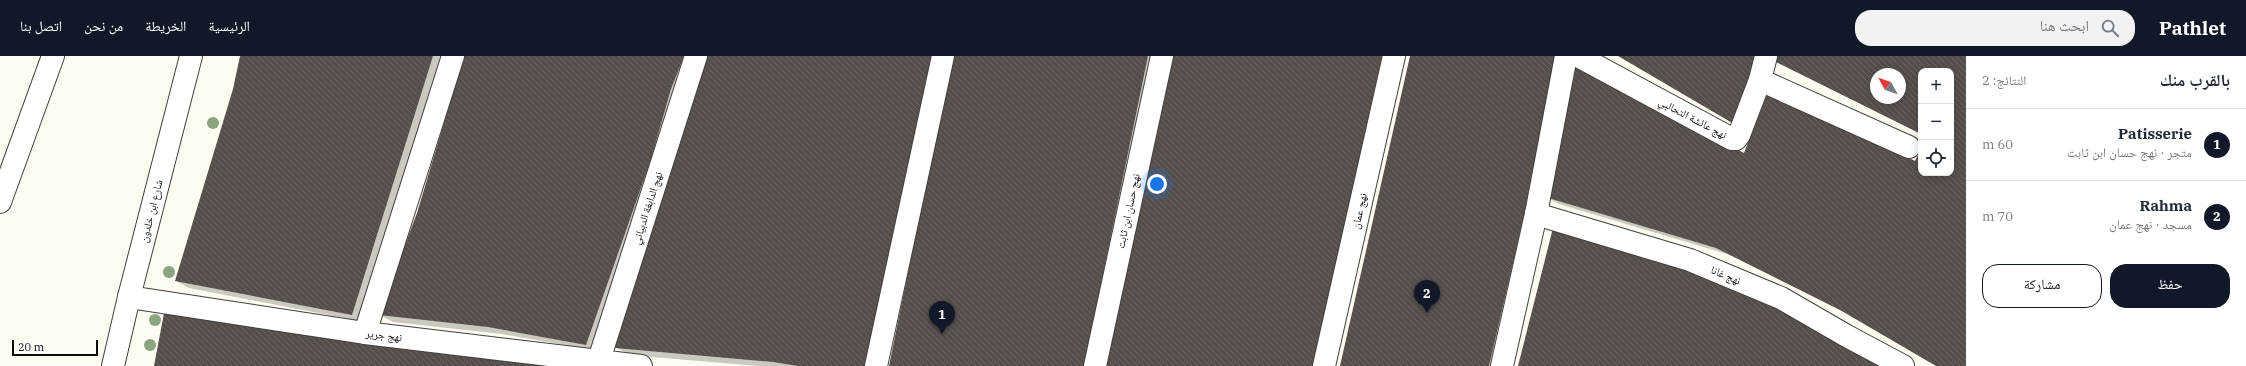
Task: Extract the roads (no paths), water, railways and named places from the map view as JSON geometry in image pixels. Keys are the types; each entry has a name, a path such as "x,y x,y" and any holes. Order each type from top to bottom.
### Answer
{"street":[{"path":"0,202 52,56"},
{"name":"شارع ابن خلدون","path":"113,366 129,297 191,56"},
{"path":"365,333 452,56"},
{"name":"نهج الدابغة الدبياني","path":"599,360 696,56"},
{"path":"876,366 943,56"},
{"name":"نهج حسان ابن ثابت","path":"1095,366 1162,56"},
{"name":"نهج عمان","path":"1324,366 1394,56"},
{"path":"1502,366 1536,214 1566,56"},
{"name":"نهج عائشة التحالبي","path":"1578,56 1732,139 1736,139 1739,136 1760,80"},
{"path":"1766,56 1760,80 1909,147"},
{"name":"نهج غانا","path":"1536,214 1690,260 1711,268 1781,298 1903,366"},
{"name":"نهج جرير","path":"129,297 365,333 641,366"}],"place":[{"name":"Rahma","path":"1427,313"},
{"name":"Patisserie","path":"942,334"}]}
